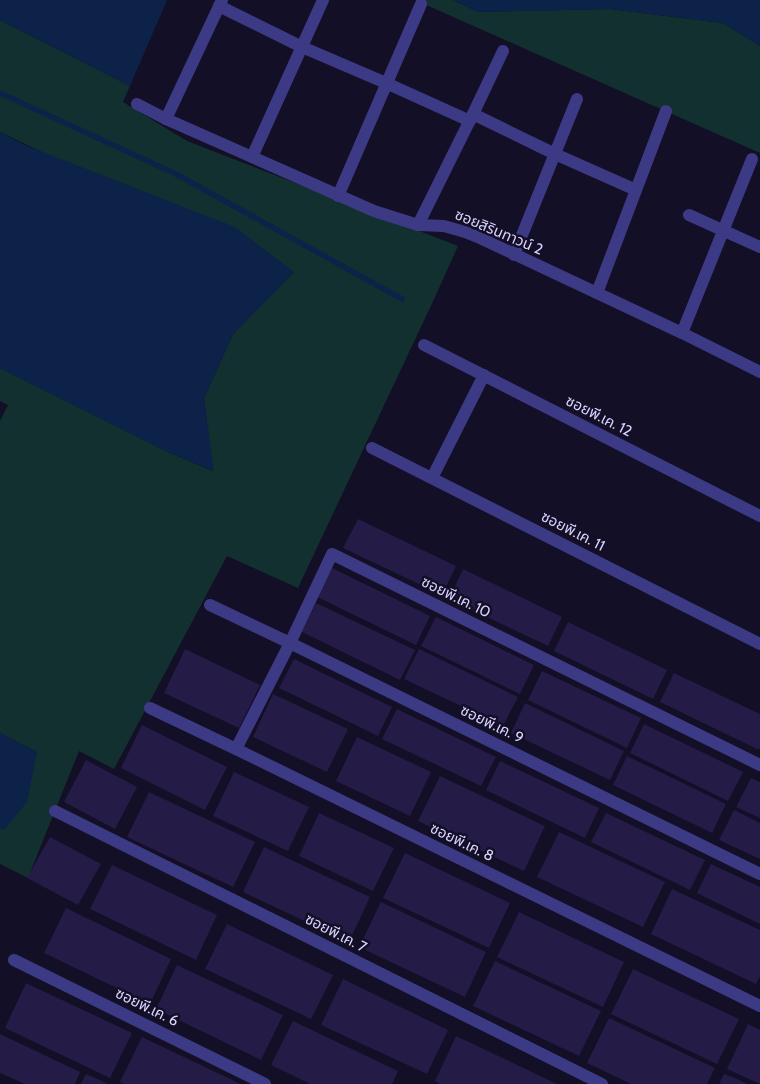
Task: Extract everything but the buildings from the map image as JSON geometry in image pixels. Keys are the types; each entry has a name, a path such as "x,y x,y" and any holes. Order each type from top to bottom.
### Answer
{"street":[{"path":"252,157 323,0"},
{"path":"166,119 220,3 302,47 472,118 636,190"},
{"path":"338,196 421,4"},
{"path":"418,225 472,118 503,51"},
{"path":"514,255 577,99"},
{"name":"ซอยสิรินทาวน์ 2","path":"137,104 166,119 374,211 418,225 444,226 465,232 682,333 760,372"},
{"path":"597,293 666,112"},
{"path":"682,333 752,160"},
{"path":"689,215 760,247"},
{"name":"ซอยพี.เค. 12","path":"424,345 760,516"},
{"path":"432,478 484,375"},
{"name":"ซอยพี.เค. 11","path":"372,448 760,644"},
{"name":"ซอยพี.เค. 10","path":"236,749 290,643 332,554 760,765"},
{"name":"ซอยพี.เค. 9","path":"210,605 760,874"},
{"name":"ซอยพี.เค. 8","path":"150,708 760,1006"},
{"name":"ซอยพี.เค. 7","path":"55,810 602,1084"},
{"name":"ซอยพี.เค. 6","path":"14,960 265,1084"}],"green space":[{"path":"415,0 453,0 478,12 610,9 723,23 760,46 760,153"},
{"path":"0,20 130,86 123,102 187,141 458,246 298,588 227,556 114,769 79,751 28,878 0,864 0,828 4,829 37,752 0,733 0,421 8,405 0,401 0,368 168,452 213,471 204,398 233,334 294,272 0,132"}],"water":[{"path":"0,0 167,0 130,86 0,20"},
{"path":"453,0 760,0 760,46 723,23 610,9 478,12"},
{"path":"0,132 25,145 235,227 294,272 233,334 204,398 214,471 168,452 0,368"},
{"path":"0,733 37,752 27,802 4,830 0,828"}],"waterway":[{"path":"0,93 176,174 402,299"}]}
